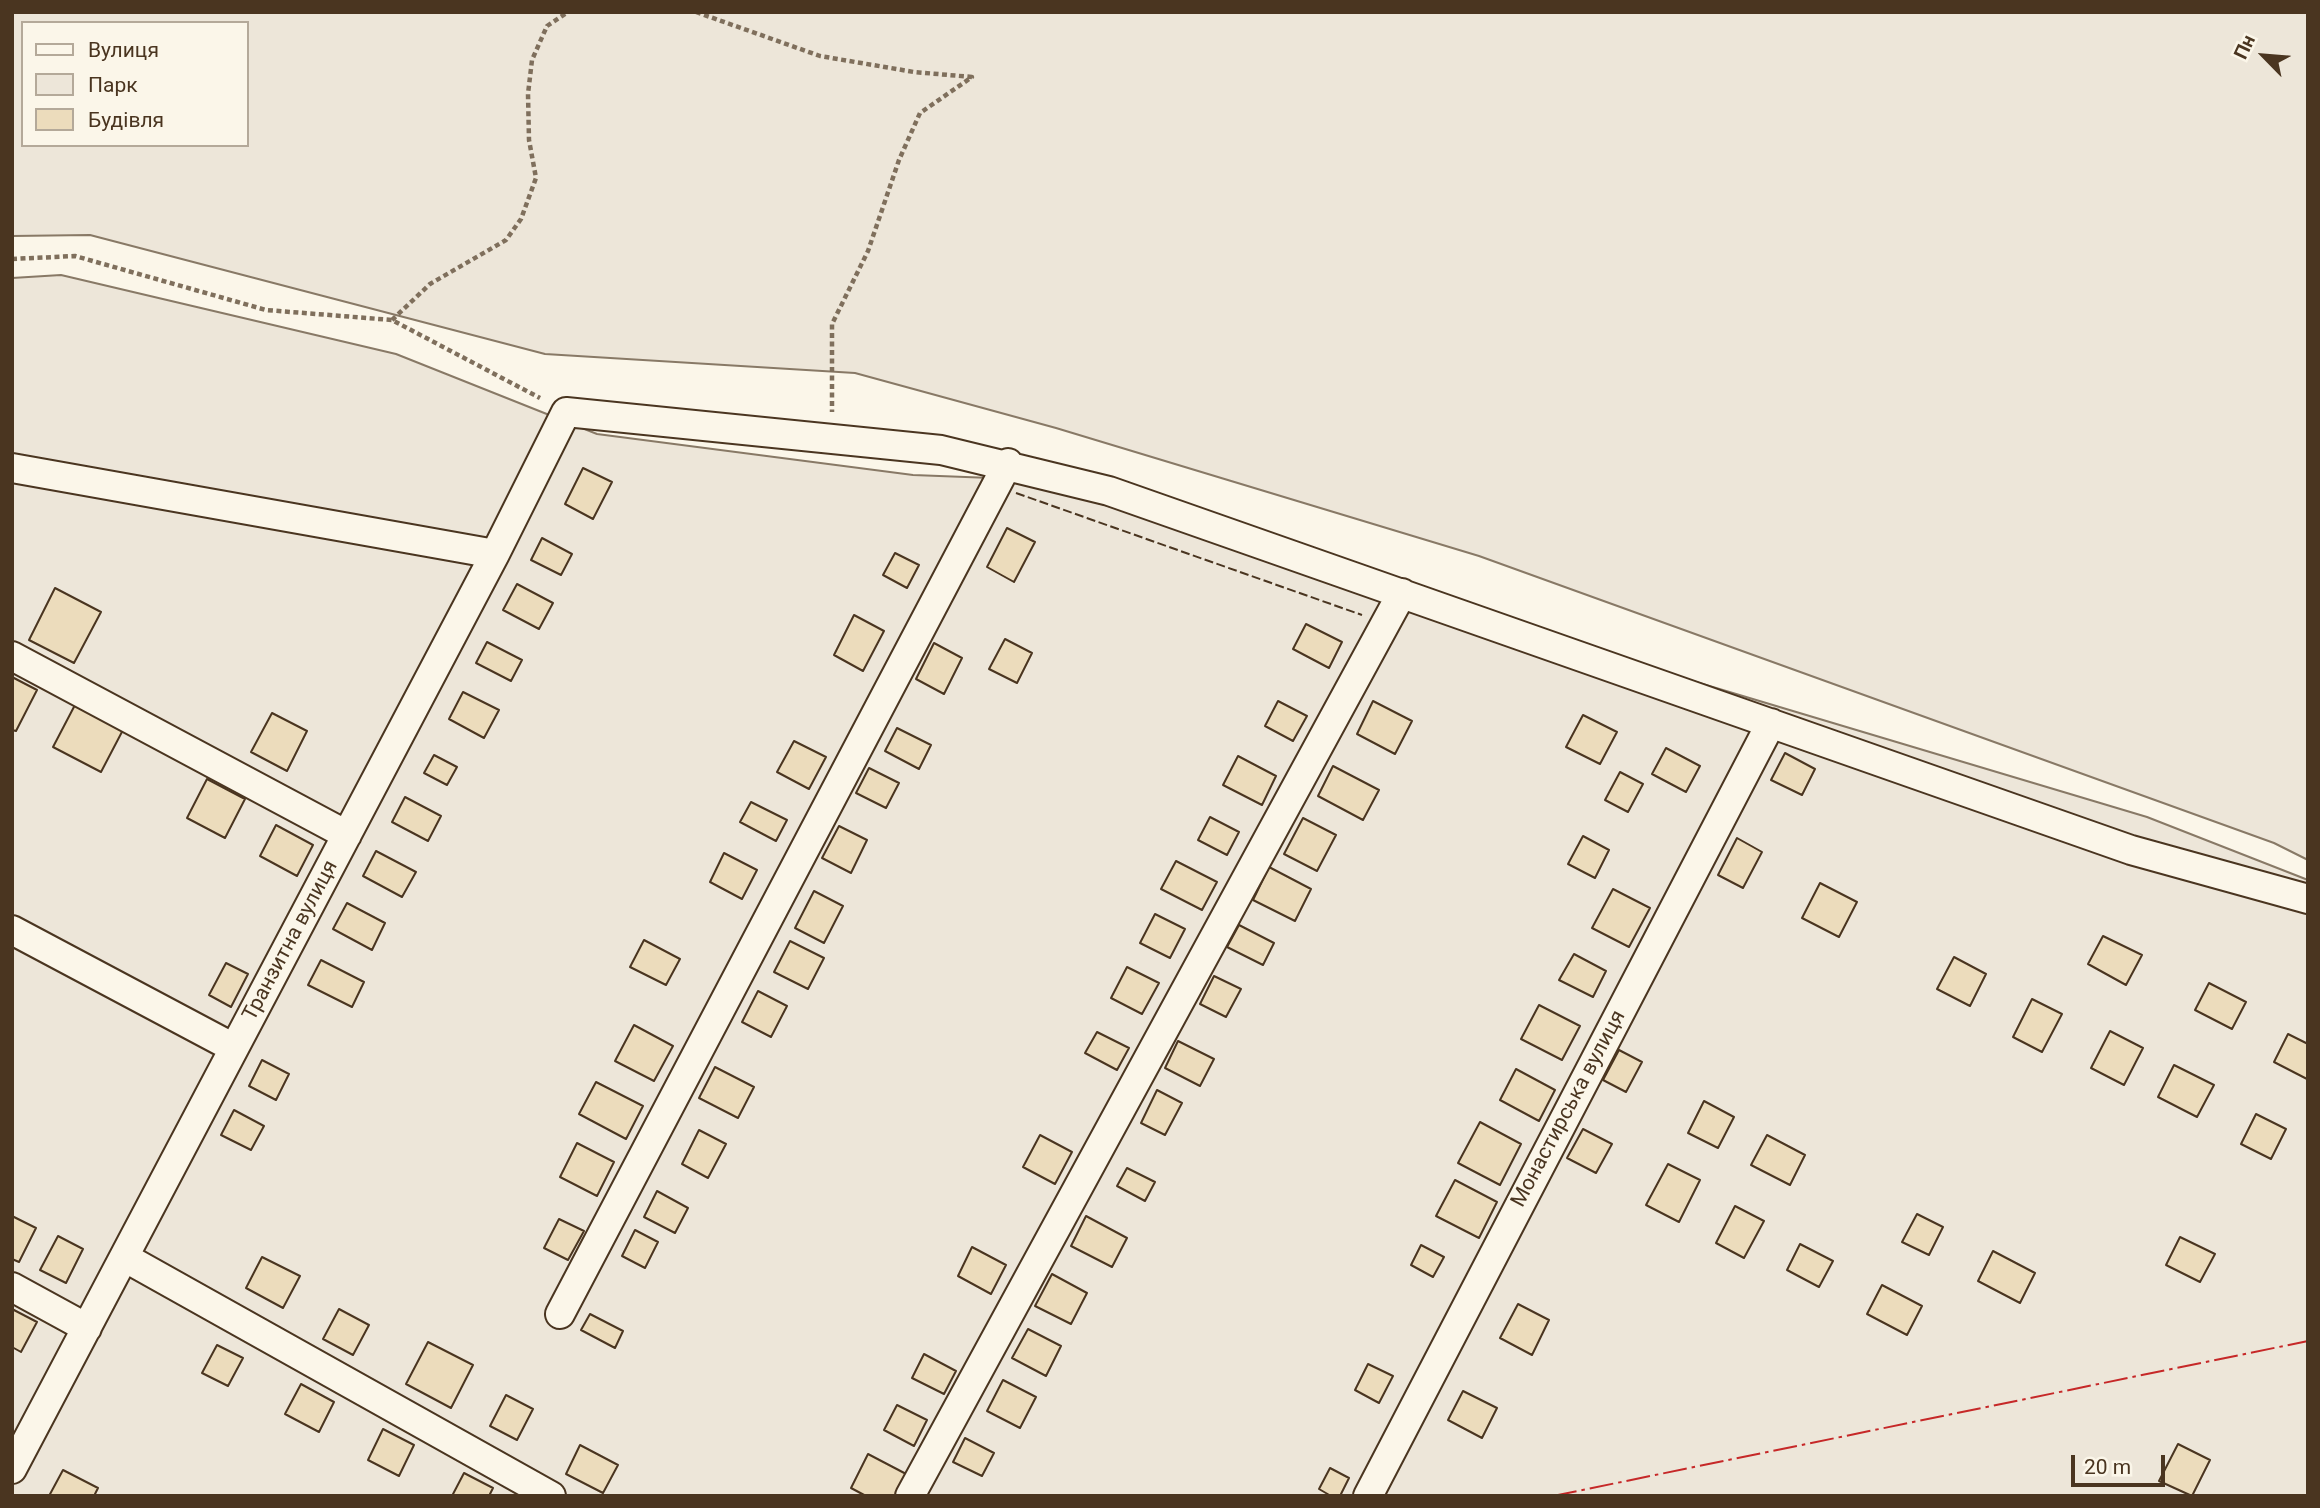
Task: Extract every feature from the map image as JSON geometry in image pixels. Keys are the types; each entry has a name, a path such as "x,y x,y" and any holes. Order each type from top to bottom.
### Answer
{"street":[{"path":"566,412 941,450 1007,463 1109,491 2131,850 2308,899"},
{"name":"Транзитна вулиця","path":"12,1469 495,554 566,412"},
{"path":"560,1314 1007,463"},
{"path":"12,468 495,554"},
{"path":"909,1496 1402,593"},
{"path":"12,656 347,835"},
{"name":"Монастирська вулиця","path":"1368,1496 1770,723"},
{"path":"12,930 234,1048"},
{"path":"124,1257 551,1496"},
{"path":"12,1287 87,1328"}],"path":[{"path":"392,320 430,284 506,240 521,219 536,178 529,129 532,60 547,26 568,12"},
{"path":"696,12 820,56 914,72 972,77 920,113 900,160 868,251 832,324 832,438"},
{"path":"12,258 75,256 266,310 392,320 566,412"}],"green space":[{"path":"12,12 2308,12 2308,860 2274,843 1479,556 1056,428 855,373 545,354 90,235 12,236"},
{"path":"61,275 396,354 597,434 913,475 1018,479 2147,817 2308,880 2308,1496 12,1496 12,278"}],"building":[{"path":"583,468 612,482 593,519 565,504"},
{"path":"1007,528 1035,542 1014,582 987,567"},
{"path":"542,538 572,554 561,575 531,560"},
{"path":"895,553 919,565 907,588 883,575"},
{"path":"517,584 553,603 539,629 503,610"},
{"path":"55,588 101,612 74,663 29,640"},
{"path":"854,615 884,631 863,671 834,655"},
{"path":"1306,624 1342,642 1329,668 1293,649"},
{"path":"1005,639 1032,653 1017,683 989,669"},
{"path":"487,642 522,660 511,681 476,663"},
{"path":"934,643 962,658 944,694 916,679"},
{"path":"12,677 37,690 16,731 12,730"},
{"path":"463,692 499,710 484,738 449,719"},
{"path":"1278,701 1307,716 1293,741 1265,726"},
{"path":"1373,701 1412,721 1395,754 1357,734"},
{"path":"76,703 124,728 101,772 53,747"},
{"path":"272,713 307,731 287,771 251,752"},
{"path":"1583,715 1617,732 1600,764 1566,747"},
{"path":"897,728 931,745 919,769 885,751"},
{"path":"794,741 826,757 809,789 777,772"},
{"path":"1666,748 1700,766 1686,792 1652,774"},
{"path":"1785,753 1815,769 1802,795 1771,780"},
{"path":"434,755 457,767 447,785 424,773"},
{"path":"1238,756 1276,776 1262,805 1223,785"},
{"path":"1333,766 1379,790 1363,820 1318,796"},
{"path":"869,768 899,783 886,808 856,793"},
{"path":"1620,772 1643,784 1628,812 1605,800"},
{"path":"207,779 245,799 225,838 187,818"},
{"path":"405,797 441,816 428,841 392,822"},
{"path":"751,802 787,820 776,841 740,822"},
{"path":"1210,817 1239,832 1227,855 1198,840"},
{"path":"1303,818 1336,835 1317,871 1284,854"},
{"path":"276,825 313,845 297,876 260,856"},
{"path":"839,826 867,840 851,873 822,858"},
{"path":"1583,836 1609,850 1595,878 1568,864"},
{"path":"1737,838 1762,852 1743,888 1718,875"},
{"path":"376,851 416,872 402,897 363,876"},
{"path":"724,853 757,870 742,899 710,882"},
{"path":"1176,861 1217,882 1202,910 1161,889"},
{"path":"1269,867 1311,889 1295,921 1253,900"},
{"path":"1820,883 1857,902 1839,937 1802,918"},
{"path":"1613,889 1650,908 1629,947 1592,928"},
{"path":"814,891 843,906 824,943 795,928"},
{"path":"347,903 385,923 372,950 333,929"},
{"path":"1155,914 1185,929 1170,958 1140,943"},
{"path":"1239,925 1274,943 1263,965 1227,947"},
{"path":"2103,936 2142,955 2126,985 2088,964"},
{"path":"644,940 680,959 666,985 630,967"},
{"path":"790,941 824,958 808,989 774,972"},
{"path":"1574,954 1606,971 1593,997 1559,980"},
{"path":"1954,957 1986,974 1970,1006 1937,989"},
{"path":"321,960 364,982 352,1007 308,985"},
{"path":"226,963 248,974 231,1007 209,995"},
{"path":"1127,967 1159,983 1142,1014 1111,998"},
{"path":"1214,976 1241,989 1226,1017 1200,1004"},
{"path":"2209,983 2246,1002 2232,1029 2195,1010"},
{"path":"758,991 787,1006 771,1037 742,1022"},
{"path":"2032,999 2062,1014 2042,1052 2013,1037"},
{"path":"1539,1005 1580,1026 1562,1060 1521,1039"},
{"path":"634,1025 673,1046 654,1081 615,1061"},
{"path":"2110,1031 2143,1048 2124,1085 2091,1068"},
{"path":"1097,1032 1129,1048 1117,1070 1085,1053"},
{"path":"2288,1034 2308,1044 2307,1079 2274,1062"},
{"path":"1178,1041 1214,1059 1200,1086 1165,1068"},
{"path":"1619,1050 1642,1062 1626,1092 1603,1080"},
{"path":"262,1060 289,1074 276,1100 249,1086"},
{"path":"2174,1065 2214,1085 2197,1117 2158,1097"},
{"path":"715,1067 754,1087 738,1118 699,1098"},
{"path":"1516,1069 1555,1090 1539,1121 1500,1100"},
{"path":"596,1082 643,1106 626,1139 579,1114"},
{"path":"1157,1090 1182,1103 1165,1135 1141,1123"},
{"path":"1704,1101 1734,1117 1718,1148 1688,1133"},
{"path":"234,1110 264,1126 251,1150 221,1135"},
{"path":"2256,1114 2286,1129 2271,1159 2241,1144"},
{"path":"1480,1122 1521,1144 1500,1185 1458,1163"},
{"path":"1583,1129 1612,1144 1596,1173 1567,1158"},
{"path":"699,1130 726,1144 708,1178 682,1164"},
{"path":"1040,1135 1072,1152 1055,1184 1023,1167"},
{"path":"1767,1135 1805,1155 1790,1185 1751,1165"},
{"path":"577,1143 614,1162 597,1196 560,1177"},
{"path":"1668,1164 1700,1180 1679,1222 1646,1205"},
{"path":"1127,1168 1155,1182 1145,1201 1117,1186"},
{"path":"1455,1180 1497,1202 1479,1238 1436,1216"},
{"path":"657,1191 688,1208 675,1233 644,1217"},
{"path":"1735,1206 1764,1221 1744,1258 1716,1243"},
{"path":"1917,1214 1943,1227 1929,1255 1902,1242"},
{"path":"12,1216 36,1228 19,1262 12,1259"},
{"path":"1086,1216 1127,1238 1112,1267 1071,1246"},
{"path":"559,1219 584,1231 568,1260 544,1248"},
{"path":"635,1230 658,1242 645,1268 622,1256"},
{"path":"58,1236 83,1249 66,1283 40,1270"},
{"path":"2180,1237 2215,1254 2200,1282 2166,1265"},
{"path":"1800,1244 1833,1261 1819,1287 1787,1270"},
{"path":"1421,1245 1444,1257 1433,1277 1411,1265"},
{"path":"972,1247 1006,1265 991,1294 958,1276"},
{"path":"1993,1251 2035,1273 2020,1303 1978,1281"},
{"path":"262,1257 300,1276 283,1308 246,1288"},
{"path":"1052,1274 1087,1293 1071,1324 1035,1306"},
{"path":"1882,1285 1922,1306 1907,1335 1867,1314"},
{"path":"1518,1304 1549,1320 1532,1355 1500,1338"},
{"path":"12,1309 37,1322 21,1352 12,1347"},
{"path":"339,1309 369,1325 353,1355 323,1339"},
{"path":"590,1314 623,1331 615,1348 581,1330"},
{"path":"1028,1329 1061,1346 1046,1376 1012,1358"},
{"path":"428,1342 473,1365 451,1408 406,1384"},
{"path":"217,1345 243,1358 228,1386 202,1373"},
{"path":"924,1354 956,1371 944,1394 912,1378"},
{"path":"1368,1364 1393,1376 1379,1403 1355,1390"},
{"path":"1003,1380 1036,1397 1020,1428 987,1411"},
{"path":"301,1384 334,1402 319,1432 285,1414"},
{"path":"1463,1391 1497,1408 1482,1438 1448,1420"},
{"path":"506,1395 533,1409 517,1440 490,1426"},
{"path":"897,1405 927,1420 914,1446 884,1430"},
{"path":"383,1429 414,1445 399,1476 368,1460"},
{"path":"965,1438 994,1453 982,1476 953,1462"},
{"path":"2178,1444 2210,1460 2192,1496 2159,1481"},
{"path":"580,1445 618,1465 603,1493 566,1474"},
{"path":"868,1454 910,1476 900,1496 866,1496 851,1488"},
{"path":"1330,1468 1349,1478 1340,1496 1331,1496 1319,1489"},
{"path":"63,1470 98,1488 94,1496 49,1496"},
{"path":"464,1473 493,1488 489,1496 452,1496"}],"fence":[{"path":"1016,493 1362,615"}],"power":[{"path":"1553,1496 2308,1341"}]}
